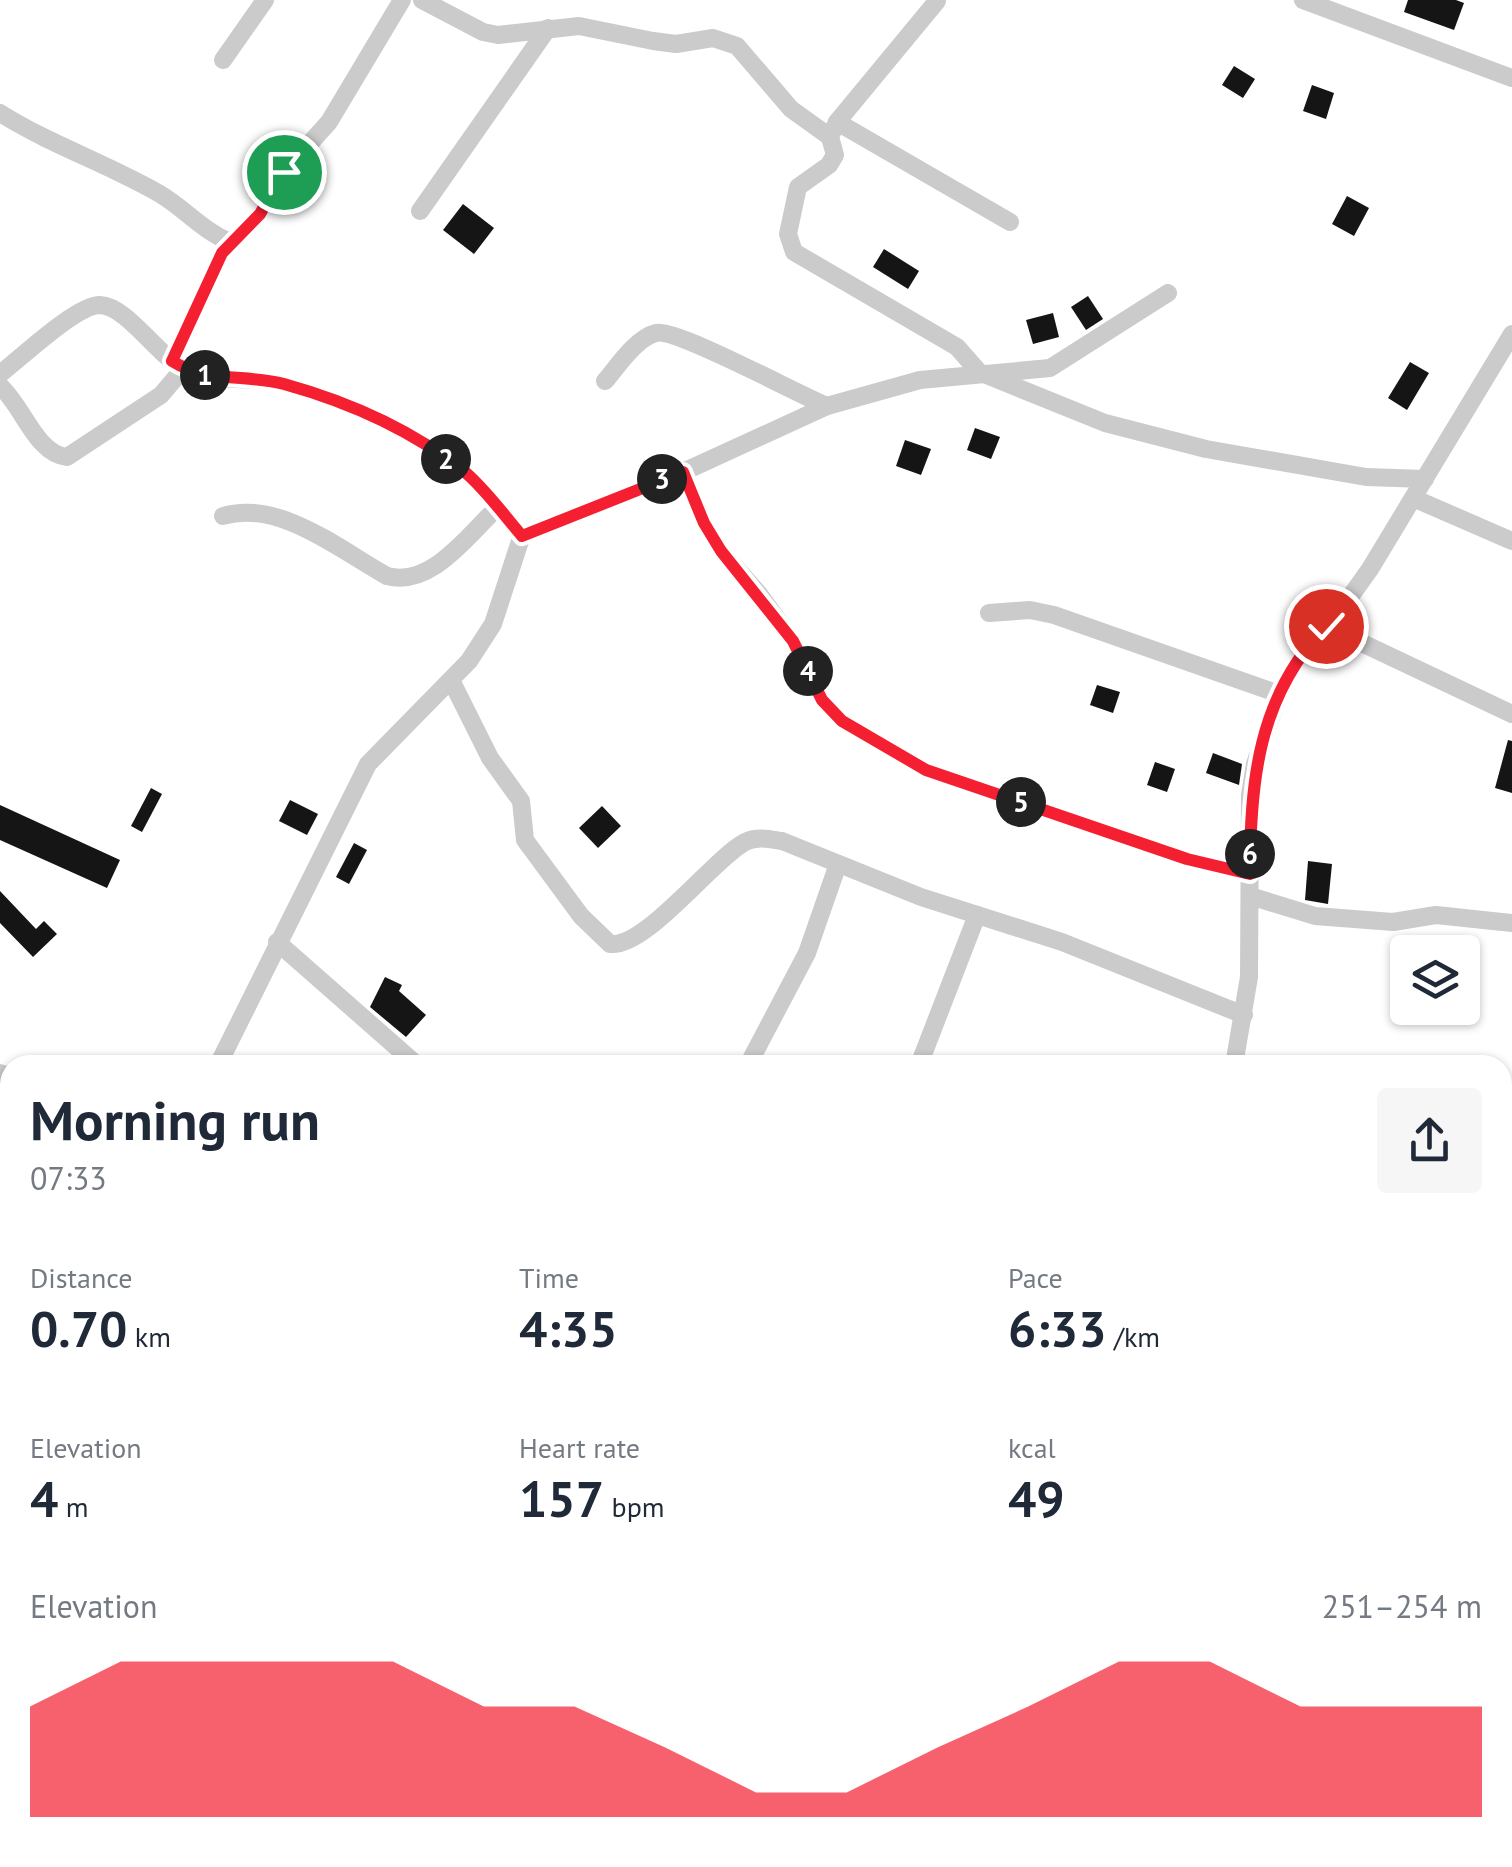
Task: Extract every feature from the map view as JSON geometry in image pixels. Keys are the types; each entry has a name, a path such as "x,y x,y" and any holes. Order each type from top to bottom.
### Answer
{"street":[{"path":"223,60 265,0"},
{"path":"0,386 17,400 45,448 54,456 67,457 161,396 230,242 260,214 284,172 330,122 402,0"},
{"path":"422,0 484,32 498,35 579,26 676,44 726,39 737,46 791,109 1010,222"},
{"path":"1303,0 1512,78"},
{"path":"937,1 833,130 834,154 829,165 798,187 790,210 788,234 794,252 958,348 979,372 1105,423 1160,439 1366,477 1425,479"},
{"path":"420,210 548,28"},
{"path":"0,113 44,141 159,194 210,234 230,242"},
{"path":"522,536 683,472 827,406 920,380 1050,368 1168,292"},
{"path":"0,374 82,310 99,305 114,309 177,365 200,375 280,383 349,406 416,438 468,474 522,536"},
{"path":"605,380 646,336 660,331 688,339 827,406"},
{"path":"1236,1055 1250,977 1250,795 1255,764 1280,694 1303,650 1370,569 1512,334"},
{"path":"683,472 704,523 721,551 771,610 793,641 822,700 842,721 926,770 1187,859 1250,874"},
{"path":"1414,498 1512,542"},
{"path":"223,516 245,510 272,514 406,581 419,577 441,560 498,508"},
{"path":"223,1055 368,764 452,682 493,624 522,536"},
{"path":"989,613 1030,610 1054,614 1280,694"},
{"path":"1326,626 1512,714"},
{"path":"452,682 490,758 521,801 525,840 605,942 618,945 626,940 682,900 743,843 761,837 782,841 977,915 1062,942 1244,1014"},
{"path":"753,1055 806,953 838,864"},
{"path":"1250,896 1315,916 1392,922 1436,915 1512,922"},
{"path":"922,1055 977,915"},
{"path":"277,942 406,1055"}],"building":[{"path":"1408,0 1464,3 1454,30 1404,12"},
{"path":"1234,66 1255,79 1243,98 1222,85"},
{"path":"1312,85 1334,93 1326,119 1303,111"},
{"path":"1347,196 1369,208 1354,236 1332,224"},
{"path":"463,204 494,228 474,254 443,230"},
{"path":"884,249 919,271 908,289 873,267"},
{"path":"1088,296 1103,319 1086,330 1071,307"},
{"path":"1053,313 1059,337 1033,344 1026,320"},
{"path":"1410,362 1429,373 1407,410 1388,398"},
{"path":"975,428 1000,437 991,459 967,450"},
{"path":"905,440 931,449 921,475 896,466"},
{"path":"1097,685 1120,692 1113,713 1090,705"},
{"path":"1508,740 1512,741 1512,793 1495,788"},
{"path":"1213,753 1242,764 1239,785 1206,773"},
{"path":"1155,762 1175,769 1167,792 1147,785"},
{"path":"151,788 162,794 142,832 131,826"},
{"path":"290,800 318,814 307,835 279,821"},
{"path":"0,805 120,860 107,888 0,840"},
{"path":"602,806 621,826 598,848 579,828"},
{"path":"354,843 367,850 349,884 336,877"},
{"path":"1308,861 1332,864 1328,904 1305,900"},
{"path":"0,891 36,929 44,921 57,934 33,957 0,923"},
{"path":"385,977 402,985 399,991 426,1015 406,1037 370,1007"}],"route":[{"path":"284,172 260,214 222,253 172,361 200,375 280,383 349,406 416,438 468,474 522,536 533,528 683,472 704,523 721,551 793,641 822,700 842,721 870,740 926,770 1187,859 1250,874 1250,795 1255,764 1289,672 1326,626"}]}
